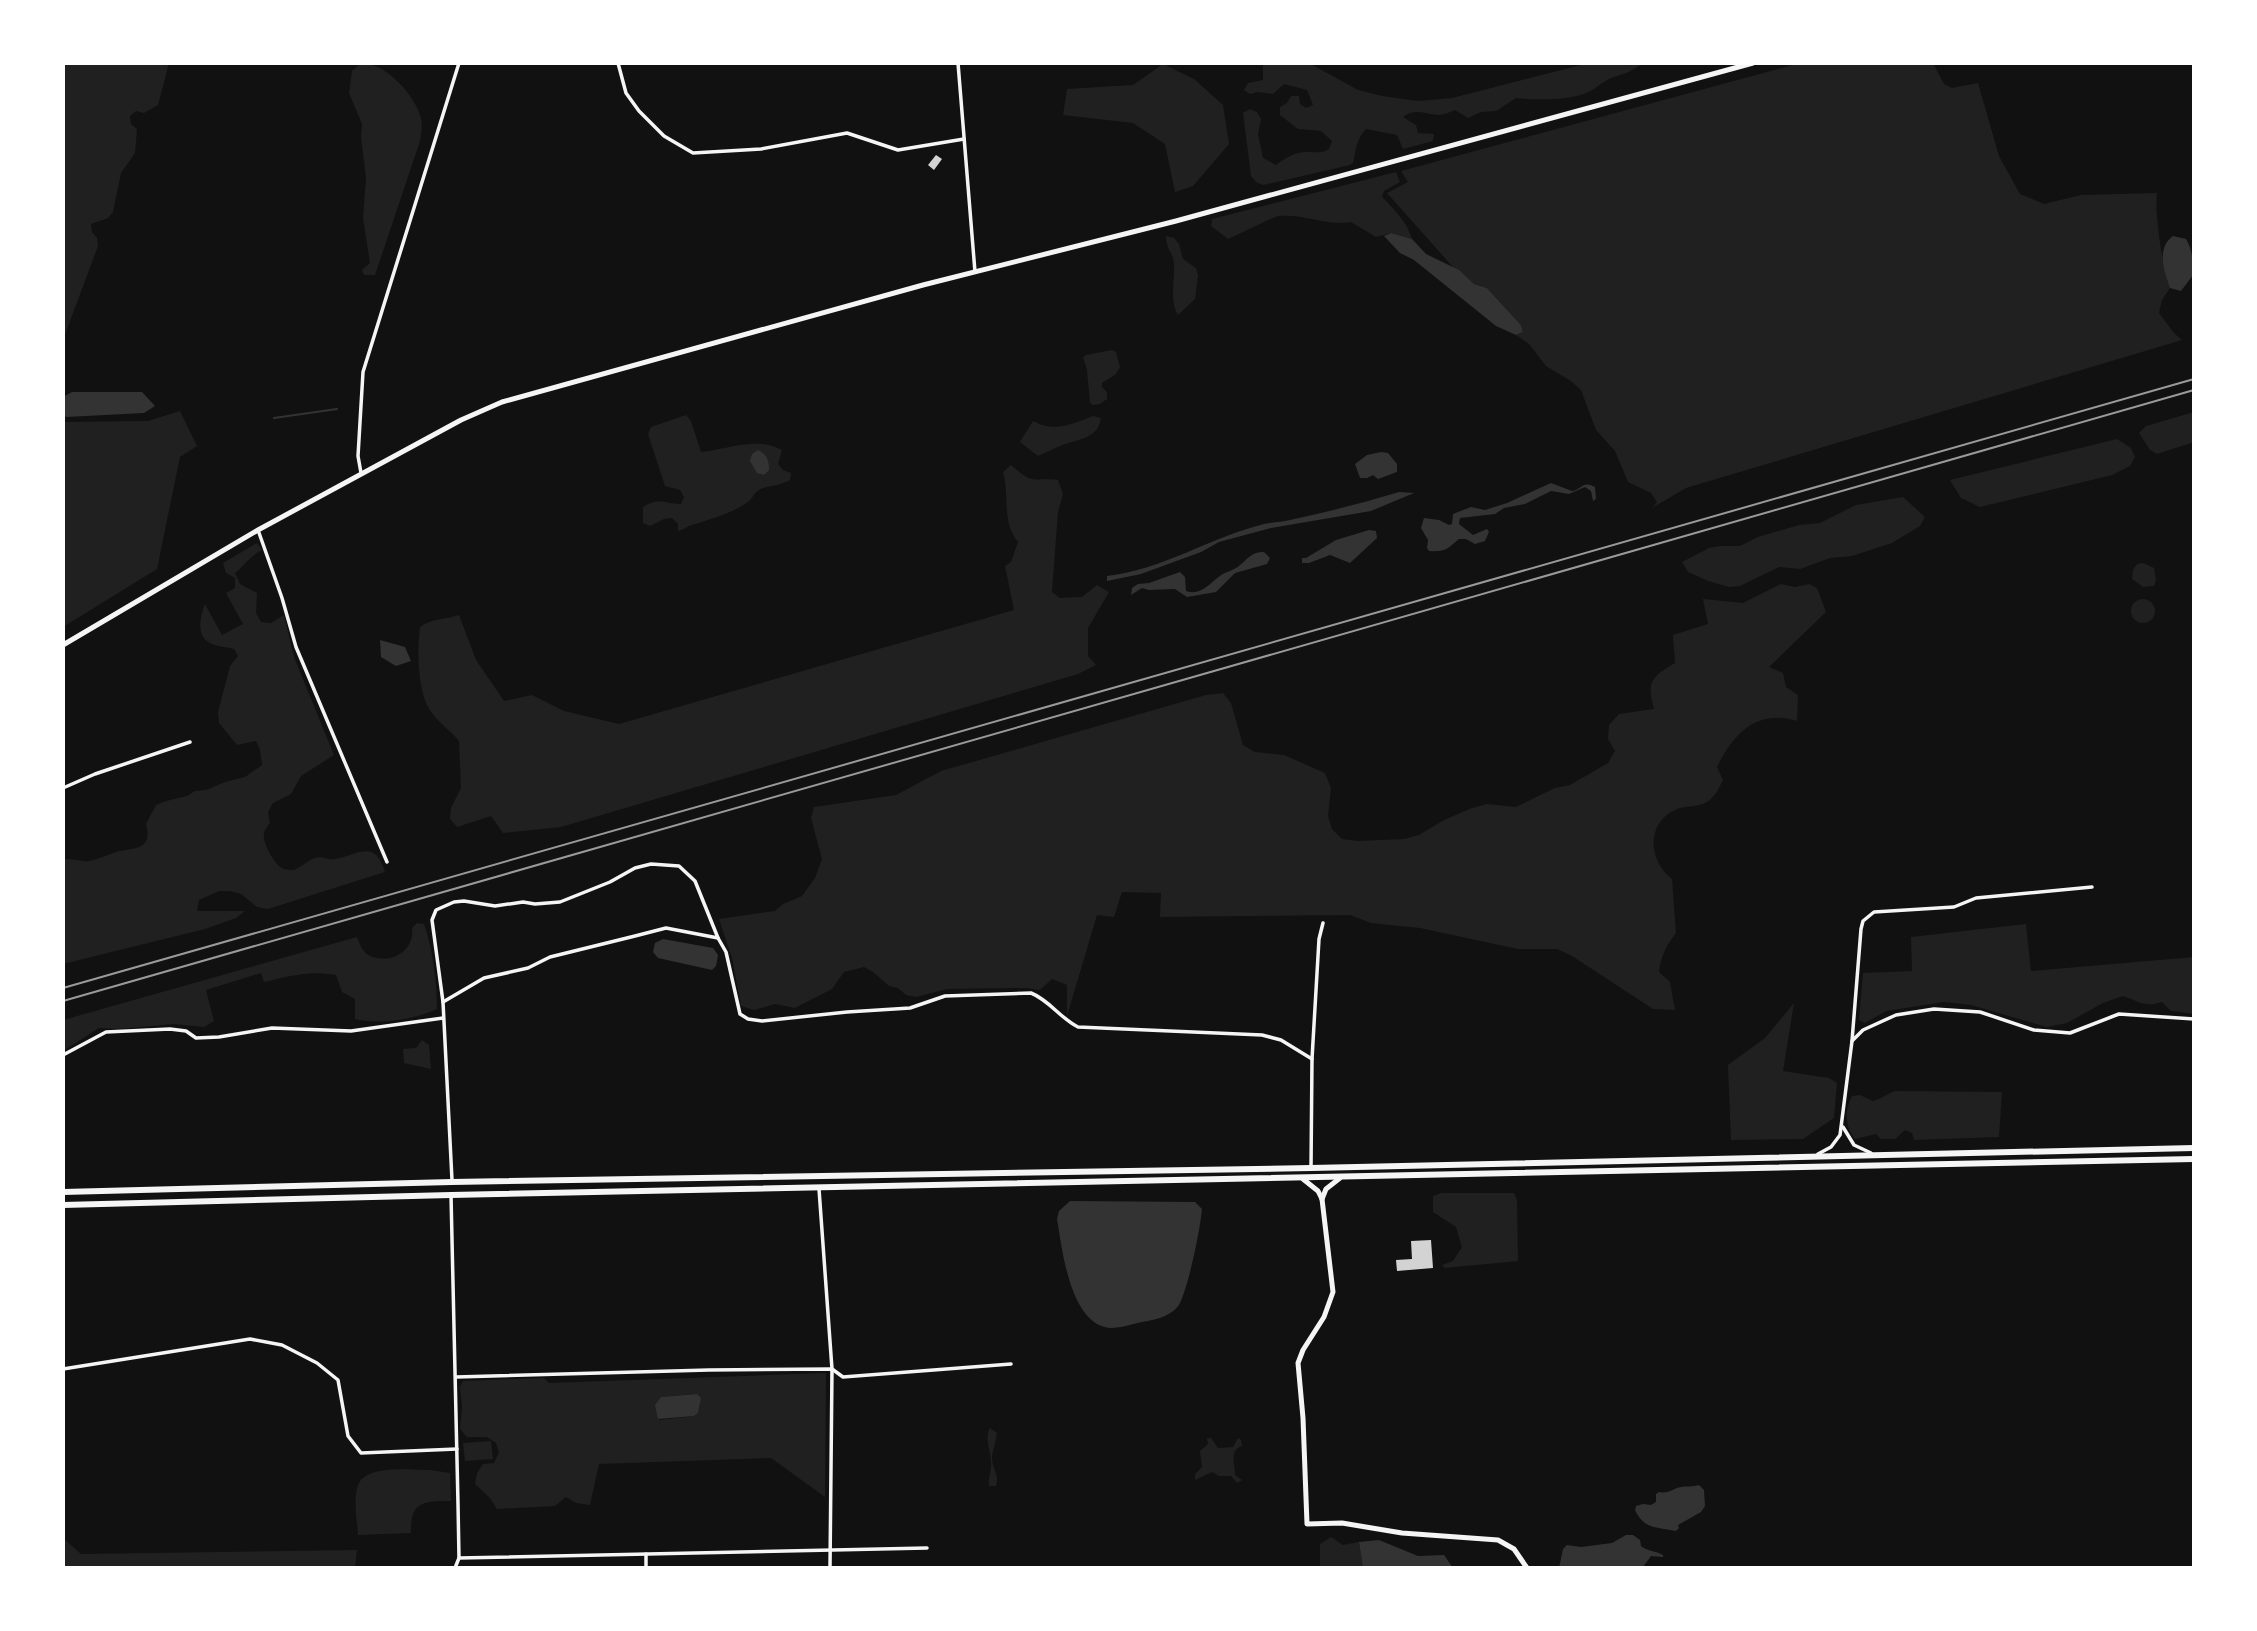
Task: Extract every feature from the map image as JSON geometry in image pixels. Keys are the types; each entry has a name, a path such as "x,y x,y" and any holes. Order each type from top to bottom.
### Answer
{"highway":[{"path":"63,1192 452,1182 1311,1168 2194,1147"},
{"path":"63,1205 2194,1159"}],"main road":[{"path":"63,645 258,530 461,420 502,402 975,272 1176,222 1753,63"},
{"path":"1322,1199 1326,1189 1340,1178"},
{"path":"1303,1179 1318,1191 1322,1199 1333,1292 1324,1317 1298,1363 1307,1524 1342,1524 1414,1534 1498,1540 1514,1549 1527,1568"}],"street":[{"path":"361,475 358,456 363,372 459,63"},
{"path":"618,63 626,93 639,111 664,136 693,153 761,149 847,134 898,150 964,139"},
{"path":"958,63 975,272"},
{"path":"258,530 296,647 387,862"},
{"path":"63,788 95,774 190,742"},
{"path":"452,1182 443,1002 432,920 436,910 453,902 464,901 495,906 515,902 561,902 610,882 635,868 651,864 679,866 695,881 726,952 740,1014 748,1019 762,1021 910,1008 945,996 1031,993 1078,1027 1262,1035 1281,1040 1312,1059"},
{"path":"1810,1157 1836,1142 1842,1125 1863,921 1874,912 1954,907 1976,898 2092,887"},
{"path":"1311,1168 1312,1059 1322,923"},
{"path":"443,1002 484,978 528,968 560,954 666,928 718,938"},
{"path":"1852,1041 1863,1030 1896,1014 1934,1009 1980,1012 2034,1030 2070,1033 2119,1014 2194,1019"},
{"path":"63,1055 106,1032 170,1029 186,1031 197,1038 272,1028 351,1031 443,1018"},
{"path":"1842,1125 1844,1133 1854,1145 1863,1151 1881,1155"},
{"path":"819,1189 832,1370 830,1568"},
{"path":"451,1195 459,1558 455,1568"},
{"path":"63,1369 250,1339 282,1345 317,1363 338,1380 348,1436 361,1453 457,1449"},
{"path":"456,1377 714,1370 832,1370 843,1377 1011,1364"},
{"path":"459,1558 927,1548"},
{"path":"646,1554 646,1568"}],"shaded area":[{"path":"63,63 169,63 158,105 144,113 136,111 130,116 131,124 137,129 135,153 121,173 113,212 108,218 91,224 98,246 63,340"},
{"path":"361,63 380,68 406,90 418,109 422,124 420,141 375,275 364,275 362,270 370,263 363,218 366,178 362,124 349,93 352,71"},
{"path":"1263,63 1309,63 1358,90 1418,101 1452,98 1589,63 1643,63 1578,96 1561,99 1516,98 1496,111 1481,112 1468,118 1455,110 1440,115 1412,113 1403,117 1416,125 1418,133 1434,134 1433,141 1403,149 1397,135 1366,129 1358,141 1353,163 1350,165 1263,185 1251,176 1243,113 1250,109 1257,112 1261,119 1258,134 1263,158 1276,165 1298,153 1326,151 1332,141 1321,131 1298,129 1280,115 1280,107 1287,103 1291,96 1299,96 1300,104 1306,108 1313,105 1307,90 1284,84 1273,94 1250,94 1244,90 1248,83 1263,80"},
{"path":"1800,63 1933,63 1944,84 1952,88 1978,83 1999,156 2020,194 2044,204 2081,195 2157,193 2160,241 2170,288 2162,300 2159,313 2182,340 1686,488 1652,508 1657,502 1651,493 1628,482 1615,451 1596,430 1581,390 1546,366 1529,344 1516,335 1523,332 1521,325 1492,293 1487,288 1474,284 1452,266 1387,193 1408,182 1401,171"},
{"path":"1163,64 1194,79 1223,105 1229,144 1193,186 1175,192 1165,144 1133,123 1063,115 1067,89 1133,85"},
{"path":"1396,172 1400,182 1384,191 1382,197 1404,222 1412,239 1391,233 1376,237 1351,222 1289,216 1275,217 1228,239 1211,226 1212,219"},
{"path":"1391,233 1412,239 1426,254 1459,270 1474,284 1487,288 1521,325 1523,332 1516,335 1496,326 1414,260 1400,253 1384,236"},
{"path":"1166,236 1174,238 1179,244 1183,259 1196,268 1198,276 1195,299 1178,315 1173,296 1174,260"},
{"path":"2173,236 2186,239 2192,257 2193,275 2181,291 2170,288 2164,267 2163,253"},
{"path":"1112,350 1116,352 1120,367 1116,374 1102,383 1107,399 1093,405 1090,403 1083,357"},
{"path":"72,392 142,392 155,406 144,413 66,417 63,412 63,397"},
{"path":"180,411 197,446 180,457 157,569 63,627 63,422 148,421"},
{"path":"2194,412 2194,442 2157,454 2150,450 2139,433 2146,426"},
{"path":"686,415 691,421 701,452 753,444 773,446 782,450 778,464 791,473 790,480 761,489 737,509 678,531 678,524 672,518 650,526 643,523 643,507 658,502 681,504 684,497 680,490 665,486 648,434 651,427"},
{"path":"1093,416 1101,418 1096,431 1091,435 1038,456 1020,442 1033,421 1056,427"},
{"path":"2117,439 2131,448 2135,457 2130,466 2112,475 1980,507 1961,498 1950,480"},
{"path":"758,450 768,461 769,470 764,475 757,473 750,461 752,454"},
{"path":"1388,453 1397,464 1397,472 1378,479 1373,475 1360,478 1355,464 1367,455"},
{"path":"1011,465 1029,478 1058,480 1063,494 1058,512 1052,592 1060,598 1082,597 1097,585 1109,592 1088,628 1088,656 1096,665 1078,674 561,827 503,833 491,816 457,827 450,819 451,808 461,788 459,741 438,721 423,695 419,672 420,627 459,615 476,660 504,701 532,695 564,711 619,724 1014,610 1005,566 1011,562 1018,542 1009,526 1003,472"},
{"path":"1551,483 1572,491 1591,485 1595,487 1596,499 1593,501 1591,491 1585,487 1569,494 1551,491 1525,504 1504,508 1495,514 1460,518 1459,524 1473,535 1487,529 1489,532 1485,541 1475,544 1459,539 1443,550 1429,551 1427,548 1428,540 1421,528 1424,518 1439,520 1449,525 1452,524 1453,514 1471,507 1485,510"},
{"path":"1399,492 1414,493 1371,511 1271,528 1219,542 1201,552 1141,574 1107,581 1107,576 1147,567 1244,530 1331,511"},
{"path":"1903,497 1925,517 1920,526 1892,543 1852,556 1830,558 1800,569 1779,567 1740,586 1729,587 1688,572 1682,562 1709,548 1740,546 1758,537 1799,525 1820,523 1856,505"},
{"path":"1369,530 1376,531 1377,538 1350,563 1330,555 1302,563 1302,558 1336,540"},
{"path":"257,543 262,550 235,573 240,584 257,593 256,613 261,622 271,623 284,615 294,657 334,755 301,776 291,794 273,803 268,812 270,823 264,833 267,847 276,862 286,870 294,870 316,858 333,859 366,851 376,855 385,872 268,909 257,907 241,894 219,891 199,900 197,911 245,911 236,918 205,929 63,964 63,861 89,861 140,846 147,839 146,824 156,805 245,777 262,765 256,741 237,745 219,723 218,712 230,666 238,656 234,649 207,641 200,626 205,604 222,635 243,624 226,593 235,588 235,578 226,573 223,563"},
{"path":"1264,552 1270,558 1267,564 1235,573 1216,592 1187,597 1175,589 1142,588 1131,595 1132,588 1138,584 1180,572 1185,577 1186,591 1200,591 1253,554"},
{"path":"2143,563 2154,568 2154,586 2143,587 2132,579 2137,564"},
{"path":"1781,584 1795,587 1809,584 1817,588 1826,612 1769,667 1783,673 1786,687 1798,695 1797,721 1770,718 1759,721 1739,734 1717,767 1723,780 1712,798 1703,804 1683,807 1665,816 1655,834 1655,853 1664,872 1672,879 1676,933 1664,951 1659,972 1670,982 1675,1010 1653,1009 1557,949 1518,949 1420,928 1371,923 1350,915 1160,917 1161,893 1122,892 1114,917 1097,915 1067,1016 1067,985 1052,979 1040,990 947,989 916,997 889,986 864,967 844,972 832,989 795,1008 775,1004 754,1010 741,1006 732,958 719,919 775,911 783,904 802,896 815,878 822,859 811,818 814,807 896,795 941,771 1206,695 1223,693 1231,703 1243,745 1255,752 1284,755 1325,773 1331,788 1328,816 1332,829 1342,839 1404,839 1419,835 1472,808 1487,804 1516,807 1555,788 1570,785 1608,763 1615,751 1608,739 1609,725 1619,714 1654,709 1651,692 1653,681 1675,663 1673,635 1708,624 1703,599 1743,603"},
{"path":"2143,599 2154,606 2155,611 2148,622 2143,623 2132,616 2131,611 2138,600"},
{"path":"380,640 405,647 411,661 396,666 381,657"},
{"path":"417,923 424,924 435,977 437,1009 428,1013 386,1021 355,1019 355,999 342,992 336,975 309,973 264,982 261,973 206,990 214,1021 204,1027 174,1024 99,1028 63,1051 63,1020 357,937 363,950 370,956 386,959 406,949 412,936 412,928"},
{"path":"2026,924 2031,971 2194,957 2194,1014 2171,1011 2162,1002 2146,1004 2123,996 2103,1003 2067,1023 2047,1027 1971,1005 1944,1002 1886,1011 1865,1023 1859,1020 1863,973 1912,971 1911,937"},
{"path":"663,939 713,948 718,955 716,966 712,970 658,958 653,952 655,943"},
{"path":"1794,1003 1783,1071 1829,1078 1837,1083 1834,1118 1803,1139 1731,1140 1728,1065 1765,1038"},
{"path":"422,1040 429,1045 431,1069 404,1063 403,1049 416,1048"},
{"path":"1895,1091 2002,1092 1999,1137 1914,1140 1912,1133 1905,1130 1895,1139 1881,1139 1876,1134 1855,1139 1847,1118 1852,1096 1860,1095 1873,1101"},
{"path":"1441,1193 1514,1193 1517,1200 1518,1261 1445,1268 1442,1265 1453,1261 1462,1247 1456,1227 1433,1212 1433,1196"},
{"path":"1070,1201 1195,1202 1202,1209 1199,1230 1187,1283 1177,1307 1158,1319 1115,1328 1097,1324 1086,1314 1070,1284 1057,1219 1059,1211"},
{"path":"826,1373 825,1497 771,1458 599,1464 590,1505 576,1503 566,1497 555,1506 497,1509 475,1484 477,1473 483,1464 494,1463 499,1452 496,1443 487,1437 467,1437 460,1429 460,1387 463,1381 544,1378 549,1383","holes":["697,1394 700,1403 698,1413 694,1416 659,1420 661,1397"]},
{"path":"697,1394 701,1398 698,1413 694,1416 658,1419 655,1405 661,1397"},
{"path":"990,1428 997,1433 992,1456 996,1486 989,1486"},
{"path":"1207,1438 1211,1438 1218,1448 1233,1447 1238,1438 1241,1440 1242,1446 1235,1451 1234,1458 1235,1475 1242,1480 1237,1483 1231,1476 1219,1476 1212,1472 1195,1480 1195,1474 1202,1467 1200,1451 1208,1444"},
{"path":"491,1441 493,1459 465,1461 463,1443"},
{"path":"430,1470 450,1473 451,1501 426,1503 416,1509 411,1522 411,1533 358,1535 356,1497 358,1485 363,1478 380,1471"},
{"path":"1699,1485 1704,1490 1705,1506 1701,1512 1678,1525 1676,1531 1647,1524 1635,1510 1636,1506 1656,1502 1656,1494 1659,1492"},
{"path":"1626,1535 1633,1535 1640,1540 1641,1546 1663,1557 1651,1556 1643,1567 1559,1568 1563,1549 1567,1545 1581,1547 1612,1543"},
{"path":"1331,1537 1343,1545 1359,1542 1363,1568 1320,1568 1320,1544"},
{"path":"63,1538 81,1554 357,1550 355,1568 63,1568"},
{"path":"1379,1540 1418,1556 1444,1555 1453,1568 1363,1568 1359,1542"}],"building":[{"path":"936,155 942,159 934,170 928,165"},
{"path":"1431,1240 1433,1268 1397,1271 1396,1260 1412,1259 1411,1241"}],"waterway":[{"path":"274,418 337,409"}],"railway":[{"path":"63,988 2194,379"},
{"path":"63,1001 2194,390"}]}
